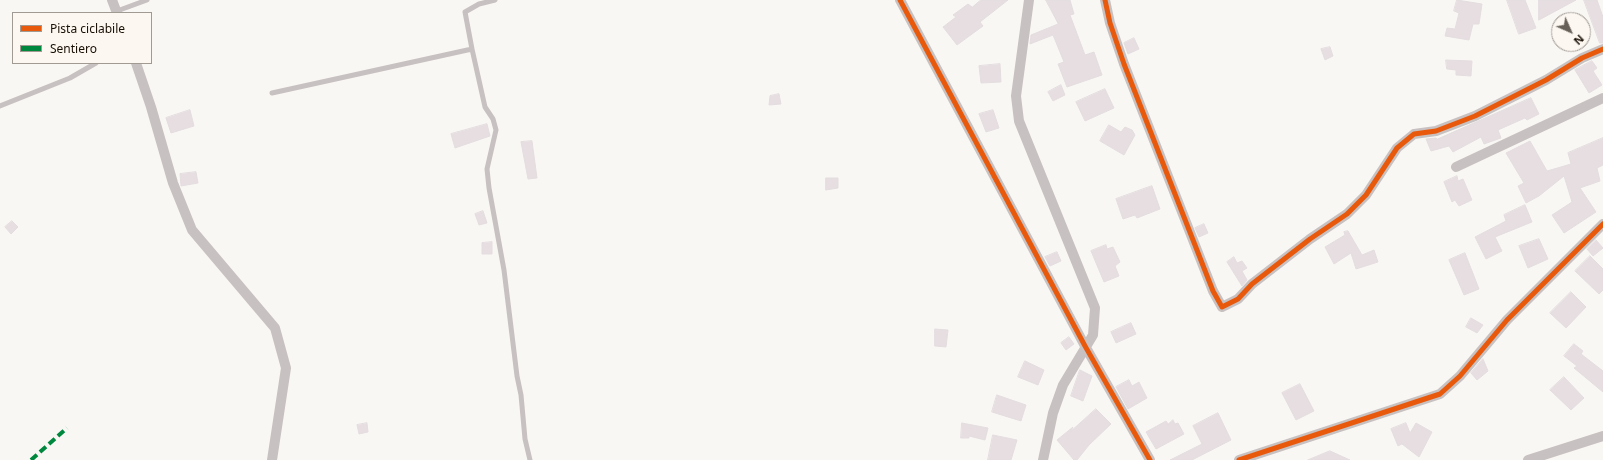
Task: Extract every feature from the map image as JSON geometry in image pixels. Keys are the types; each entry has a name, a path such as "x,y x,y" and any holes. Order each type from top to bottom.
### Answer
{"street":[{"path":"112,0 117,12"},
{"path":"900,0 1085,346 1150,460"},
{"path":"1029,0 1016,96 1018,121 1095,308 1093,335 1085,346 1063,386 1053,413 1042,460"},
{"path":"1105,0 1110,23 1132,85 1213,291 1222,307 1238,299 1252,284 1304,243 1347,214 1366,195 1397,148 1414,134 1436,131 1475,116 1539,83 1582,58 1603,49"},
{"path":"136,64 151,107 173,183 192,230 275,328 286,368 272,460"},
{"path":"1456,167 1603,98"},
{"path":"1239,460 1440,394 1460,376 1507,320 1603,224"},
{"path":"1528,460 1603,436"}],"lane":[{"path":"117,12 147,0"},
{"path":"495,0 479,4 465,12 485,107 493,119 496,130 487,169 488,188 504,270 517,376 521,395 525,439 530,460"},
{"path":"272,93 472,49"},
{"path":"0,106 70,78 94,64"}],"building":[{"path":"981,0 1008,0 980,22 983,26 957,45 943,27 956,17 953,15 968,4 972,7"},
{"path":"1046,0 1070,0 1074,14 1070,15 1085,55 1094,52 1102,75 1067,87 1058,64 1064,62 1053,35 1030,44 1031,35 1058,24"},
{"path":"1457,0 1482,4 1479,24 1473,24 1469,40 1445,36 1447,28 1455,29 1459,13 1454,11"},
{"path":"1507,0 1525,0 1536,28 1519,34"},
{"path":"1539,0 1576,0 1554,12 1551,12 1551,14 1539,20"},
{"path":"1584,0 1597,0 1603,17 1603,43 1600,43 1591,19 1591,12 1588,12"},
{"path":"1134,38 1139,49 1128,54 1124,43"},
{"path":"1330,47 1333,56 1325,60 1321,49"},
{"path":"1446,60 1472,61 1471,76 1456,75 1456,70 1447,69"},
{"path":"1592,61 1597,68 1593,71 1602,85 1589,93 1575,70"},
{"path":"1000,64 1001,82 981,83 979,66"},
{"path":"1061,85 1065,95 1053,101 1048,92"},
{"path":"1105,89 1114,108 1085,121 1076,102"},
{"path":"779,94 781,104 769,105 770,96"},
{"path":"1531,98 1539,114 1527,120 1525,118 1498,130 1501,138 1484,144 1481,137 1453,152 1449,146 1431,151 1426,139 1437,139"},
{"path":"190,110 194,126 171,133 166,118"},
{"path":"993,110 999,128 986,132 979,114"},
{"path":"487,124 490,136 455,148 451,134"},
{"path":"1109,125 1121,132 1125,127 1132,130 1135,135 1124,155 1100,141"},
{"path":"1603,138 1603,165 1597,168 1600,181 1580,188 1596,212 1564,233 1552,215 1572,202 1564,176 1539,196 1526,203 1518,186 1524,183 1506,153 1530,141 1547,171 1571,164 1568,153"},
{"path":"532,141 537,178 528,179 521,142"},
{"path":"196,172 198,183 181,186 180,174"},
{"path":"1457,176 1458,181 1463,179 1472,200 1459,206 1455,200 1452,202 1444,182"},
{"path":"826,178 838,178 838,188 826,190"},
{"path":"1152,186 1160,209 1137,218 1135,215 1123,219 1116,199"},
{"path":"1525,205 1532,222 1495,237 1502,251 1486,259 1475,237 1506,221 1504,215"},
{"path":"483,211 487,223 479,225 475,214"},
{"path":"12,221 18,227 11,234 5,227"},
{"path":"1204,224 1208,233 1199,237 1195,228"},
{"path":"1348,231 1362,255 1374,250 1378,262 1356,269 1351,253 1334,264 1325,247 1345,235 1344,232"},
{"path":"1539,239 1548,259 1528,268 1519,246"},
{"path":"1596,240 1603,248 1593,256 1587,249"},
{"path":"492,242 492,254 482,254 482,243"},
{"path":"1106,245 1107,249 1113,247 1120,262 1115,266 1119,276 1104,282 1091,251"},
{"path":"1057,252 1061,261 1050,266 1045,257"},
{"path":"1465,253 1479,289 1464,295 1449,260"},
{"path":"1590,256 1603,269 1603,290 1599,294 1575,271"},
{"path":"1234,257 1237,263 1242,261 1247,268 1242,271 1247,280 1242,286 1227,262"},
{"path":"1571,292 1586,307 1566,328 1550,313"},
{"path":"1471,318 1483,325 1477,333 1466,327"},
{"path":"1131,323 1136,334 1116,343 1111,332"},
{"path":"935,329 948,330 946,347 935,346"},
{"path":"1069,337 1074,344 1066,350 1061,343"},
{"path":"1574,344 1583,351 1581,354 1603,371 1603,392 1574,368 1577,366 1564,356"},
{"path":"1483,359 1488,371 1477,380 1471,373"},
{"path":"1025,361 1044,370 1038,385 1018,377"},
{"path":"1080,370 1092,376 1083,401 1071,396"},
{"path":"1564,377 1584,398 1571,410 1550,390"},
{"path":"1129,380 1132,386 1139,382 1147,398 1128,409 1116,387"},
{"path":"1300,384 1314,411 1296,420 1282,393"},
{"path":"997,395 1026,405 1021,421 992,412"},
{"path":"1096,409 1111,424 1089,445 1077,460 1074,460 1057,440 1073,427 1071,431"},
{"path":"1218,413 1231,440 1192,460 1170,460 1202,444 1193,426"},
{"path":"1173,420 1175,424 1178,423 1184,434 1156,449 1146,432 1166,421 1168,424"},
{"path":"367,423 368,432 359,434 357,425"},
{"path":"962,423 988,428 985,440 969,436 969,438 961,438"},
{"path":"1406,423 1410,433 1416,423 1432,432 1419,457 1402,444 1398,446 1391,429"},
{"path":"993,435 1017,440 1011,460 988,460"},
{"path":"1330,451 1350,460 1308,460"}],"marked path":[{"path":"31,460 67,428"}],"cycle path":[{"path":"900,0 1085,346 1150,460"},
{"path":"1105,0 1110,23 1124,64 1213,291 1222,307 1238,299 1252,284 1310,239 1347,214 1366,195 1397,148 1414,134 1436,131 1475,116 1546,80 1582,58 1603,49"},
{"path":"1239,460 1440,394 1460,376 1507,320 1603,224"}]}
